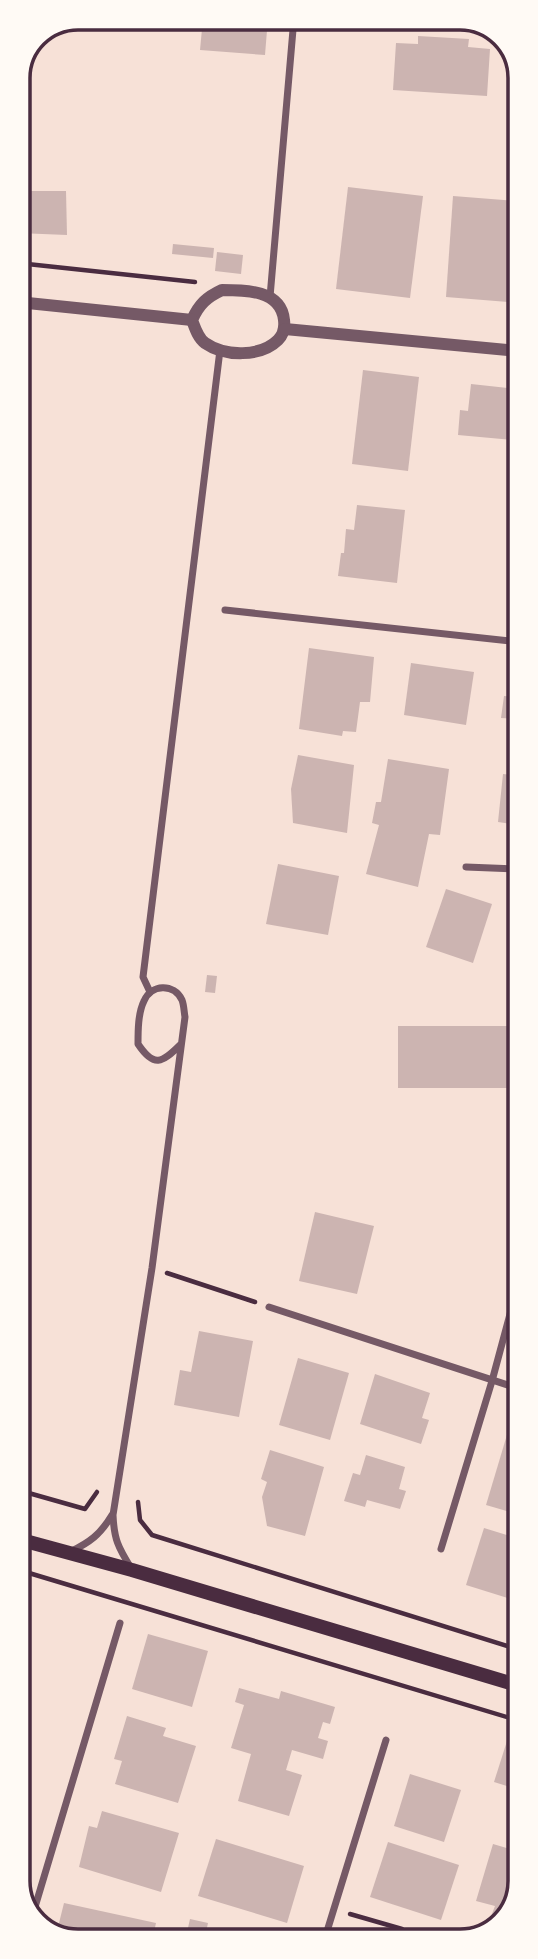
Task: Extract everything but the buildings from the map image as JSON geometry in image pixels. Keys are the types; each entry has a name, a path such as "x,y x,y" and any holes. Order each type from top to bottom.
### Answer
{"main road":[{"path":"30,1542 508,1682"}],"street":[{"path":"270,296 293,30"},
{"path":"222,290 240,290 270,296 278,302 284,314 285,329 277,341 260,351 241,353 220,350 204,342 196,331 192,320 198,307 209,296 222,290"},
{"path":"30,303 192,320"},
{"path":"285,329 508,350"},
{"path":"150,992 143,977 220,350"},
{"path":"225,610 508,641"},
{"path":"466,867 508,869"},
{"path":"132,1570 119,1550 114,1534 113,1515 152,1268 185,1017 183,1001 176,992 160,987 150,992 143,1001 138,1044 146,1056 158,1061 167,1058 180,1045"},
{"path":"269,1307 508,1386"},
{"path":"441,1549 508,1322"},
{"path":"68,1553 89,1543 113,1515"},
{"path":"36,1904 120,1623"},
{"path":"328,1929 386,1740"}],"path":[{"path":"30,264 191,281 222,290"},
{"path":"152,1268 269,1307"},
{"path":"30,1493 85,1509 97,1492"},
{"path":"138,1502 140,1521 152,1535 508,1646"},
{"path":"30,1573 508,1717"},
{"path":"334,1909 403,1929"}]}
